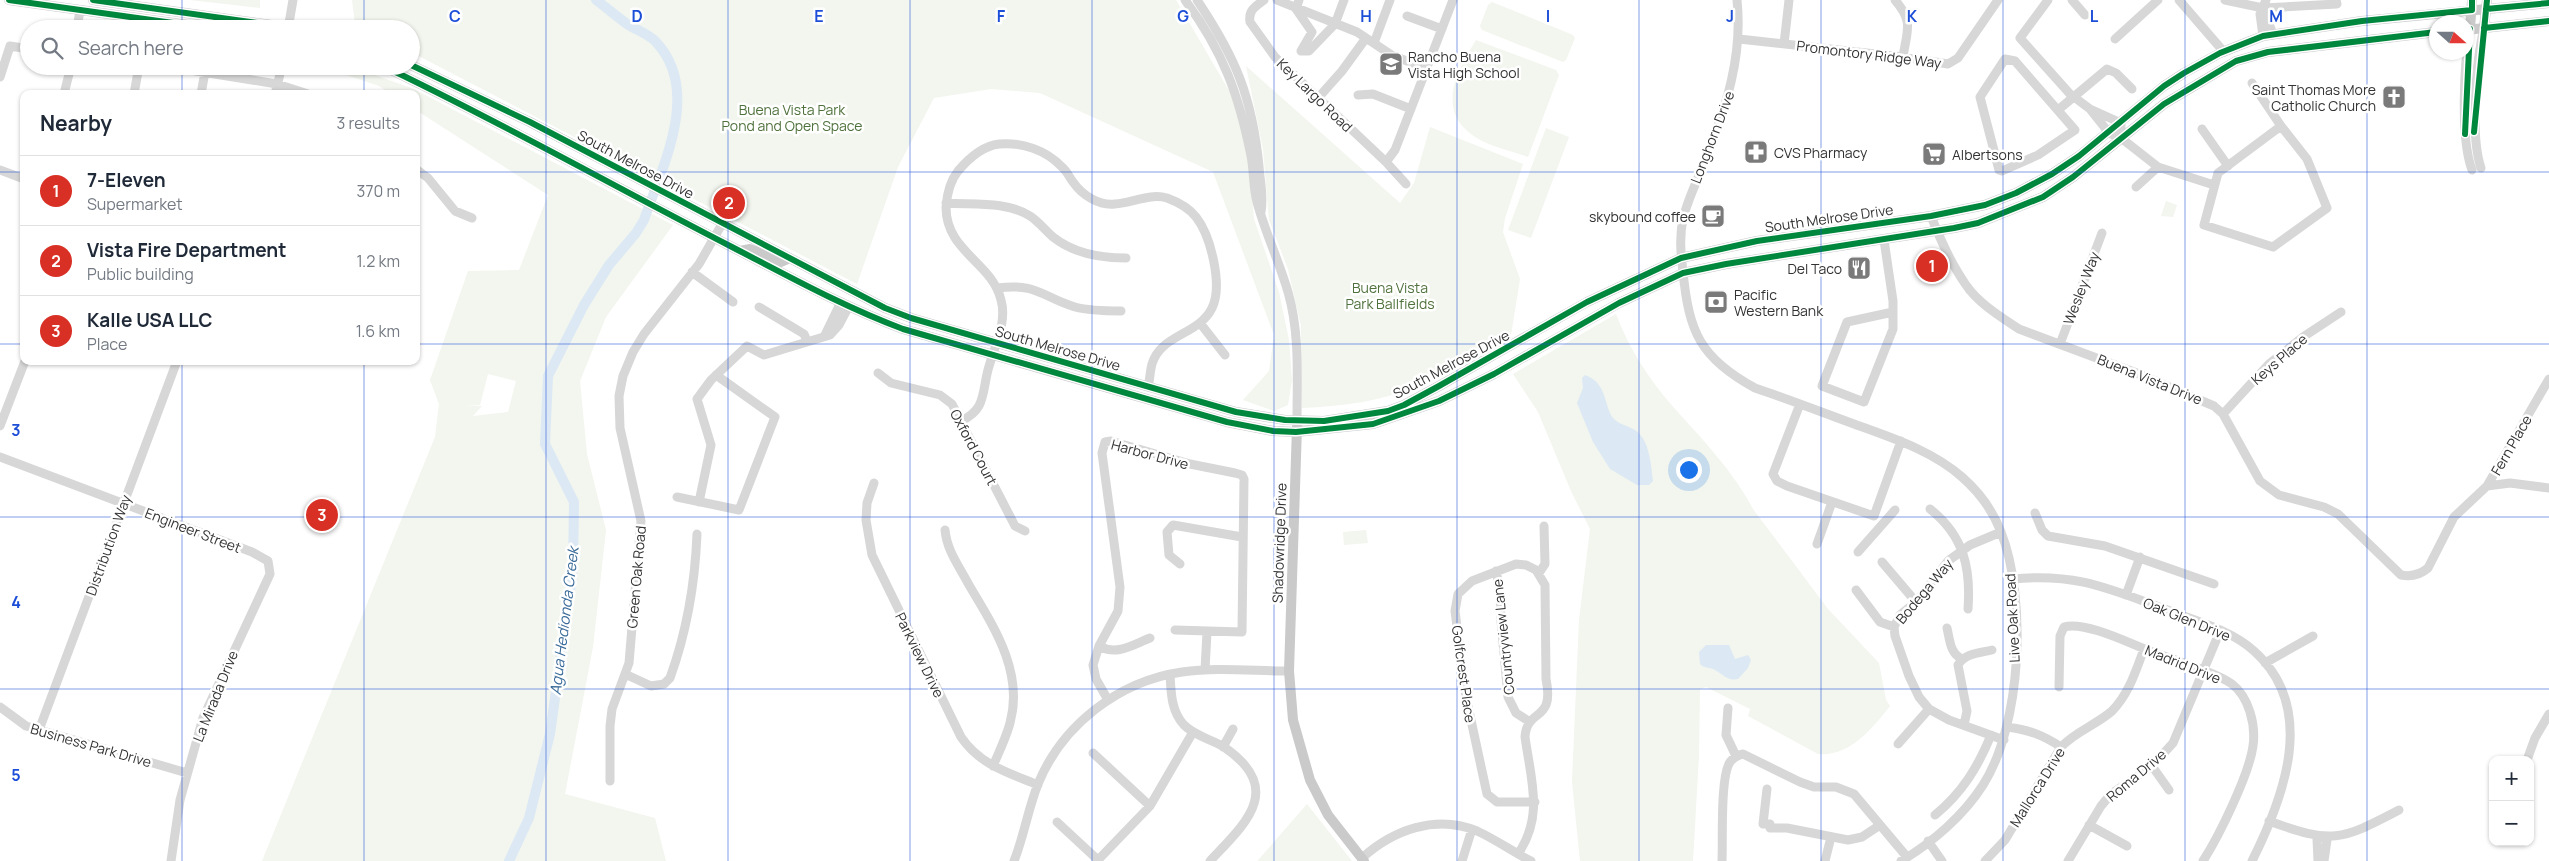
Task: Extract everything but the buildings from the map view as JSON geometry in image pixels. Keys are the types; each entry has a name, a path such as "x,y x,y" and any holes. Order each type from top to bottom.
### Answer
{"main road":[{"path":"9,0 152,20"},
{"path":"93,0 232,20"},
{"name":"South Melrose Drive","path":"420,69 530,122 788,259 885,308 996,343 1236,412 1297,421 1353,418 1404,406 1587,302 1681,258 1757,241 1931,216 1985,205 2016,193 2052,174 2121,123 2164,86 2224,52 2268,35 2472,5 2549,3"},
{"path":"2484,28 2486,5"},
{"path":"2474,29 2549,21"},
{"name":"South Melrose Drive","path":"401,75 458,102 740,251 845,304 903,329 1227,422 1273,431 1296,432 1373,424 1439,401 1494,374 1619,303 1683,273 1726,264 1978,223 2043,197 2072,178 2164,104 2236,61 2268,52 2429,33"},
{"path":"740,251 750,249 781,262 788,259"},
{"name":"Shadowridge Drive","path":"1297,421 1289,671 1293,720 1310,780 1328,815 1345,840 1363,859"}],"street":[{"path":"289,20 293,0"},
{"name":"Shadowridge Drive","path":"1185,0 1198,3 1226,47 1240,74 1249,100 1257,140 1264,201 1261,212 1288,292 1296,336 1297,421"},
{"name":"Key Largo Road","path":"1264,0 1252,9 1249,16 1250,22 1275,57 1386,162 1406,184"},
{"path":"1277,0 1297,4 1335,24 1357,32 1393,56 1427,68"},
{"path":"1297,4 1312,32 1301,50 1309,51 1314,48 1335,24 1344,0"},
{"path":"1318,98 1370,40 1390,0"},
{"path":"1386,162 1395,150 1453,0"},
{"name":"Longhorn Drive","path":"1683,273 1681,258 1683,220 1724,112 1733,80 1739,39 1737,0"},
{"path":"1784,44 1790,0"},
{"path":"1894,0 1905,12 1908,21 1903,57"},
{"name":"Promontory Ridge Way","path":"1739,39 1903,57 1948,64 1958,58 1998,0"},
{"path":"2048,0 2020,38 2074,97 2090,109 2121,123 2121,138"},
{"path":"2072,0 2085,15"},
{"path":"2116,39 2158,0"},
{"path":"2179,0 2224,52"},
{"path":"2225,0 2265,4 2336,4 2336,0"},
{"path":"2265,4 2268,35"},
{"path":"78,20 80,10"},
{"path":"1407,16 1442,29"},
{"path":"2467,60 2464,129 2468,160 2476,169 2477,157 2474,130 2484,28"},
{"path":"0,76 10,46 20,48"},
{"path":"2005,59 2015,61 2058,110 2075,130 2038,155 2002,171 1999,170 1980,97 2005,59"},
{"path":"2058,110 2107,69 2116,73 2132,89"},
{"path":"65,90 69,75"},
{"path":"135,90 137,75"},
{"path":"202,90 204,75"},
{"path":"223,75 277,84 296,90"},
{"path":"276,90 280,75"},
{"path":"2252,83 2307,159 2327,208 2273,247 2204,224 2218,174 2282,126"},
{"path":"1358,95 1373,94 1411,109"},
{"path":"2090,109 2108,133 2121,138 2158,167 2214,185"},
{"path":"2202,129 2228,166"},
{"path":"960,421 978,408 982,401 996,343 1002,306 997,288 960,247 950,231 946,203 956,174 968,159 977,152 998,144 1029,146 1044,152 1061,166 1073,183 1086,196 1099,203 1110,205 1128,203 1144,198 1166,197 1185,206 1197,218 1204,233 1218,284 1212,308 1200,323 1172,339 1156,356 1152,364 1148,387"},
{"path":"2136,187 2158,167"},
{"path":"0,170 20,178"},
{"path":"420,172 428,178 455,211 472,218"},
{"path":"946,203 1011,208 1030,216 1054,238 1076,250 1110,258 1126,258"},
{"name":"Buena Vista Drive","path":"1931,216 1966,286 1983,303 2019,329 2200,399 2222,414 2260,481 2279,495 2324,507 2338,514 2401,575 2411,576 2422,573 2428,568 2454,517 2488,486"},
{"name":"Green Oak Road","path":"610,781 612,709 629,663 641,521 620,428 620,396 624,376 633,352 692,272 722,224"},
{"name":"Wesley Way","path":"2060,344 2102,233"},
{"path":"1882,240 1882,255 1886,259 1893,312 1893,329 1864,402 1822,386 1847,322 1893,312"},
{"path":"692,272 733,302"},
{"name":"Live Oak Road","path":"1683,273 1685,300 1689,317 1702,346 1710,356 1733,376 1755,388 1901,441 1944,463 1963,478 1981,498 2001,532 2012,579 2016,655 2008,726 2004,740 1984,784 1964,810 1904,859"},
{"path":"997,288 1030,287 1076,307 1097,311 1121,311"},
{"path":"699,502 711,445 697,399 716,375 746,346 764,355 825,336 845,304"},
{"path":"759,307 804,334 807,341"},
{"name":"Keys Place","path":"2222,414 2269,364 2302,337 2341,312"},
{"path":"1200,323 1225,355"},
{"path":"0,426 23,365"},
{"name":"Distribution Way","path":"39,730 176,365"},
{"name":"Oxford Court","path":"878,373 891,383 940,395 952,404 1015,526 1025,531"},
{"path":"677,497 739,510 775,417 716,375"},
{"name":"Fern Place","path":"2488,486 2549,379"},
{"path":"1800,404 1773,474 1774,478 1787,486 1874,516 1882,524"},
{"name":"Harbor Drive","path":"1108,700 1096,679 1093,666 1099,646 1118,611 1120,601 1120,587 1102,453 1105,442 1111,441 1190,464 1242,475 1244,488 1242,632 1175,630"},
{"path":"1874,516 1901,441"},
{"name":"Engineer Street","path":"0,457 252,552 261,557 270,566"},
{"name":"Parkview Drive","path":"874,483 867,503 866,520 872,555 961,737 976,756 993,766 1038,785"},
{"path":"2488,486 2510,483 2549,488"},
{"path":"1817,544 1832,502"},
{"path":"1930,509 1944,520 1962,550 1969,571 1968,610"},
{"path":"1858,552 1895,510"},
{"path":"2035,513 2042,530 2048,536 2105,546 2214,584"},
{"path":"1180,564 1169,555 1167,532 1173,524 1242,537"},
{"path":"1518,854 1531,833 1534,802 1525,737 1530,722 1545,709 1549,698 1546,679 1545,585 1539,573 1545,564 1544,526"},
{"path":"945,530 947,547 998,633 1010,664 1013,689 1012,713 993,766"},
{"name":"Bodega Way","path":"2001,532 1962,550 1942,567 1916,602 1900,615 1894,627 1909,676 1919,697 1930,709 1949,720 2004,740"},
{"path":"625,674 651,686 664,684 670,678 687,622 693,585 697,534"},
{"path":"2126,595 2140,557"},
{"path":"1882,562 1916,602"},
{"name":"Golfcrest Place","path":"1534,802 1496,802 1488,796 1466,697 1455,602 1460,590 1467,584 1496,571 1520,564 1539,573"},
{"name":"La Mirada Drive","path":"171,861 180,800 203,718 237,642 268,583 270,566"},
{"name":"Countryview Lane","path":"1496,571 1500,590 1508,697 1516,713 1530,722"},
{"name":"Oak Glen Drive","path":"2012,579 2063,577 2096,584 2220,631 2254,651 2265,663 2280,686 2288,707 2292,734 2288,763 2269,821 2252,861"},
{"path":"1856,590 1873,616 1880,622 1894,627"},
{"name":"Madrid Drive","path":"2059,687 2060,636 2064,628 2072,625 2144,648 2232,683 2241,694 2250,712 2254,729 2250,758 2224,822 2203,861"},
{"path":"1946,628 1952,650 1962,659"},
{"name":"Roma Drive","path":"2068,861 2111,794 2152,766 2179,733 2220,631"},
{"path":"1205,670 1207,632"},
{"path":"2265,663 2313,636"},
{"path":"1099,646 1108,651 1117,651 1150,638"},
{"name":"Mallorca Drive","path":"1985,861 2005,840 2061,747 2070,738 2112,710 2130,686 2144,648"},
{"path":"1964,726 1967,711 1958,670 1962,659 1968,655 1992,650"},
{"path":"1014,861 1038,785 1064,740 1091,713 1108,700 1143,682 1170,674 1205,670 1289,671"},
{"path":"1170,674 1171,701 1183,724 1192,732 1223,747 1247,769 1253,780 1256,800 1250,816 1210,861"},
{"name":"Business Park Drive","path":"0,707 21,724 187,773"},
{"path":"1728,708 1726,735 1736,756"},
{"path":"1898,744 1930,709"},
{"path":"2528,756 2535,738 2549,714"},
{"path":"2008,726 2031,730 2044,735 2061,747"},
{"path":"1223,747 1234,728"},
{"path":"1057,822 1098,861 1150,806 1192,732"},
{"path":"1935,815 1962,789 1980,760 1991,735"},
{"path":"1094,752 1150,806"},
{"path":"1722,861 1725,782 1729,763 1736,756 1743,754 1751,756 1800,782 1814,787 1836,787 1848,791 1861,801 1904,859"},
{"path":"2152,766 2169,790"},
{"path":"1767,789 1763,824 1770,824 1770,828 1787,828 1848,840 1862,837 1880,825"},
{"path":"2318,861 2317,839 2358,832 2399,810"},
{"path":"2269,821 2303,834 2325,838"},
{"path":"1363,859 1373,848 1404,830 1440,824 1472,829 1531,861"},
{"path":"2090,825 2127,846"},
{"path":"1462,861 1472,829"},
{"path":"1825,861 1831,837"},
{"path":"2324,861 2325,838"},
{"path":"1928,841 1942,861"}],"green space":[{"path":"190,0 260,0 260,8"},
{"name":"Buena Vista Park Pond and Open Space","path":"352,0 1176,0 1245,118 1254,219 1279,292 1289,340 1292,380 1288,405 1274,411 1243,400 1269,371 1274,335 1213,172 1040,93 991,89 934,98 898,167 857,284 420,57 420,20 354,20"},
{"path":"1492,2 1573,35 1575,38 1566,60 1563,62 1482,30 1480,26 1488,5"},
{"path":"1476,40 1556,70 1559,75 1528,157 1477,138 1464,128 1456,116 1453,104 1453,91 1462,65"},
{"name":"Buena Vista Park Ballfields","path":"1246,66 1400,203 1414,183 1430,127 1523,164 1505,218 1503,232 1520,279 1511,335 1439,376 1401,392 1360,402 1302,408 1301,326 1288,269 1269,220 1263,149"},
{"path":"346,75 374,75 416,90 385,90 379,86"},
{"path":"420,92 673,225 606,317 580,381 587,454 606,530 593,647 565,794 655,818 666,861 262,861 435,437 439,404 430,380 468,271 519,270 548,195 420,113","holes":["488,374 516,381 508,412 473,416 482,406 465,405 480,405"]},
{"path":"1546,128 1569,137 1531,238 1508,230"},
{"path":"2166,201 2177,205 2173,217 2161,216"},
{"path":"1616,314 1634,352 1657,387 1727,469 1753,509 1828,609 1879,663 1886,700 1890,706 1876,724 1850,746 1829,754 1818,754 1748,716 1750,709 1706,687 1700,689 1699,755 1693,861 1580,861 1572,782 1579,620 1590,529 1571,491 1538,412 1513,374"},
{"path":"1366,530 1368,543 1344,545 1343,532"},
{"path":"1307,804 1352,861 1257,861 1260,858"}],"shaded area":[{"path":"1585,375 1593,379 1602,390 1614,419 1635,430 1644,440 1649,454 1653,481 1649,485 1637,485 1610,469 1593,442 1577,403 1583,388 1582,378"},
{"path":"1706,645 1729,645 1735,659 1748,655 1751,660 1748,668 1738,679 1731,679 1713,669 1704,667 1700,664 1699,652"}],"waterway":[{"name":"Agua Hedionda Creek","path":"509,861 529,818 550,734 573,568 574,502 545,444 548,376 584,305 609,265 636,233 644,220 668,153 674,130 677,106 676,83 669,62 656,42 646,34 627,24 596,0"}],"cycle path":[{"path":"9,0 152,20"},
{"path":"93,0 236,20"},
{"path":"420,69 530,122 885,308 911,318 1236,412 1285,420 1324,421 1388,411 1404,405 1587,302 1681,258 1757,241 1931,216 1985,205 2016,193 2052,174 2079,156 2164,86 2184,73 2220,53 2263,36 2362,21 2472,10 2472,0"},
{"path":"2474,132 2487,0"},
{"path":"2486,9 2549,3"},
{"path":"2484,28 2549,21"},
{"path":"402,75 795,280 903,329 1227,422 1273,431 1296,432 1373,424 1439,401 1494,374 1619,303 1683,273 1726,264 1978,223 2043,197 2073,177 2164,104 2236,61 2268,52 2429,33"},
{"path":"2465,134 2469,60"}],"place":[{"name":"Rancho Buena Vista High School","path":"1391,64"},
{"name":"Saint Thomas More Catholic Church","path":"2394,97"},
{"name":"CVS Pharmacy","path":"1756,152"},
{"name":"Albertsons","path":"1934,154"},
{"name":"Vista Fire Department","path":"729,203"},
{"name":"skybound coffee","path":"1713,216"},
{"name":"7-Eleven","path":"1932,266"},
{"name":"Del Taco","path":"1859,268"},
{"name":"Pacific Western Bank","path":"1716,302"},
{"name":"Kalle USA LLC","path":"322,515"}]}
